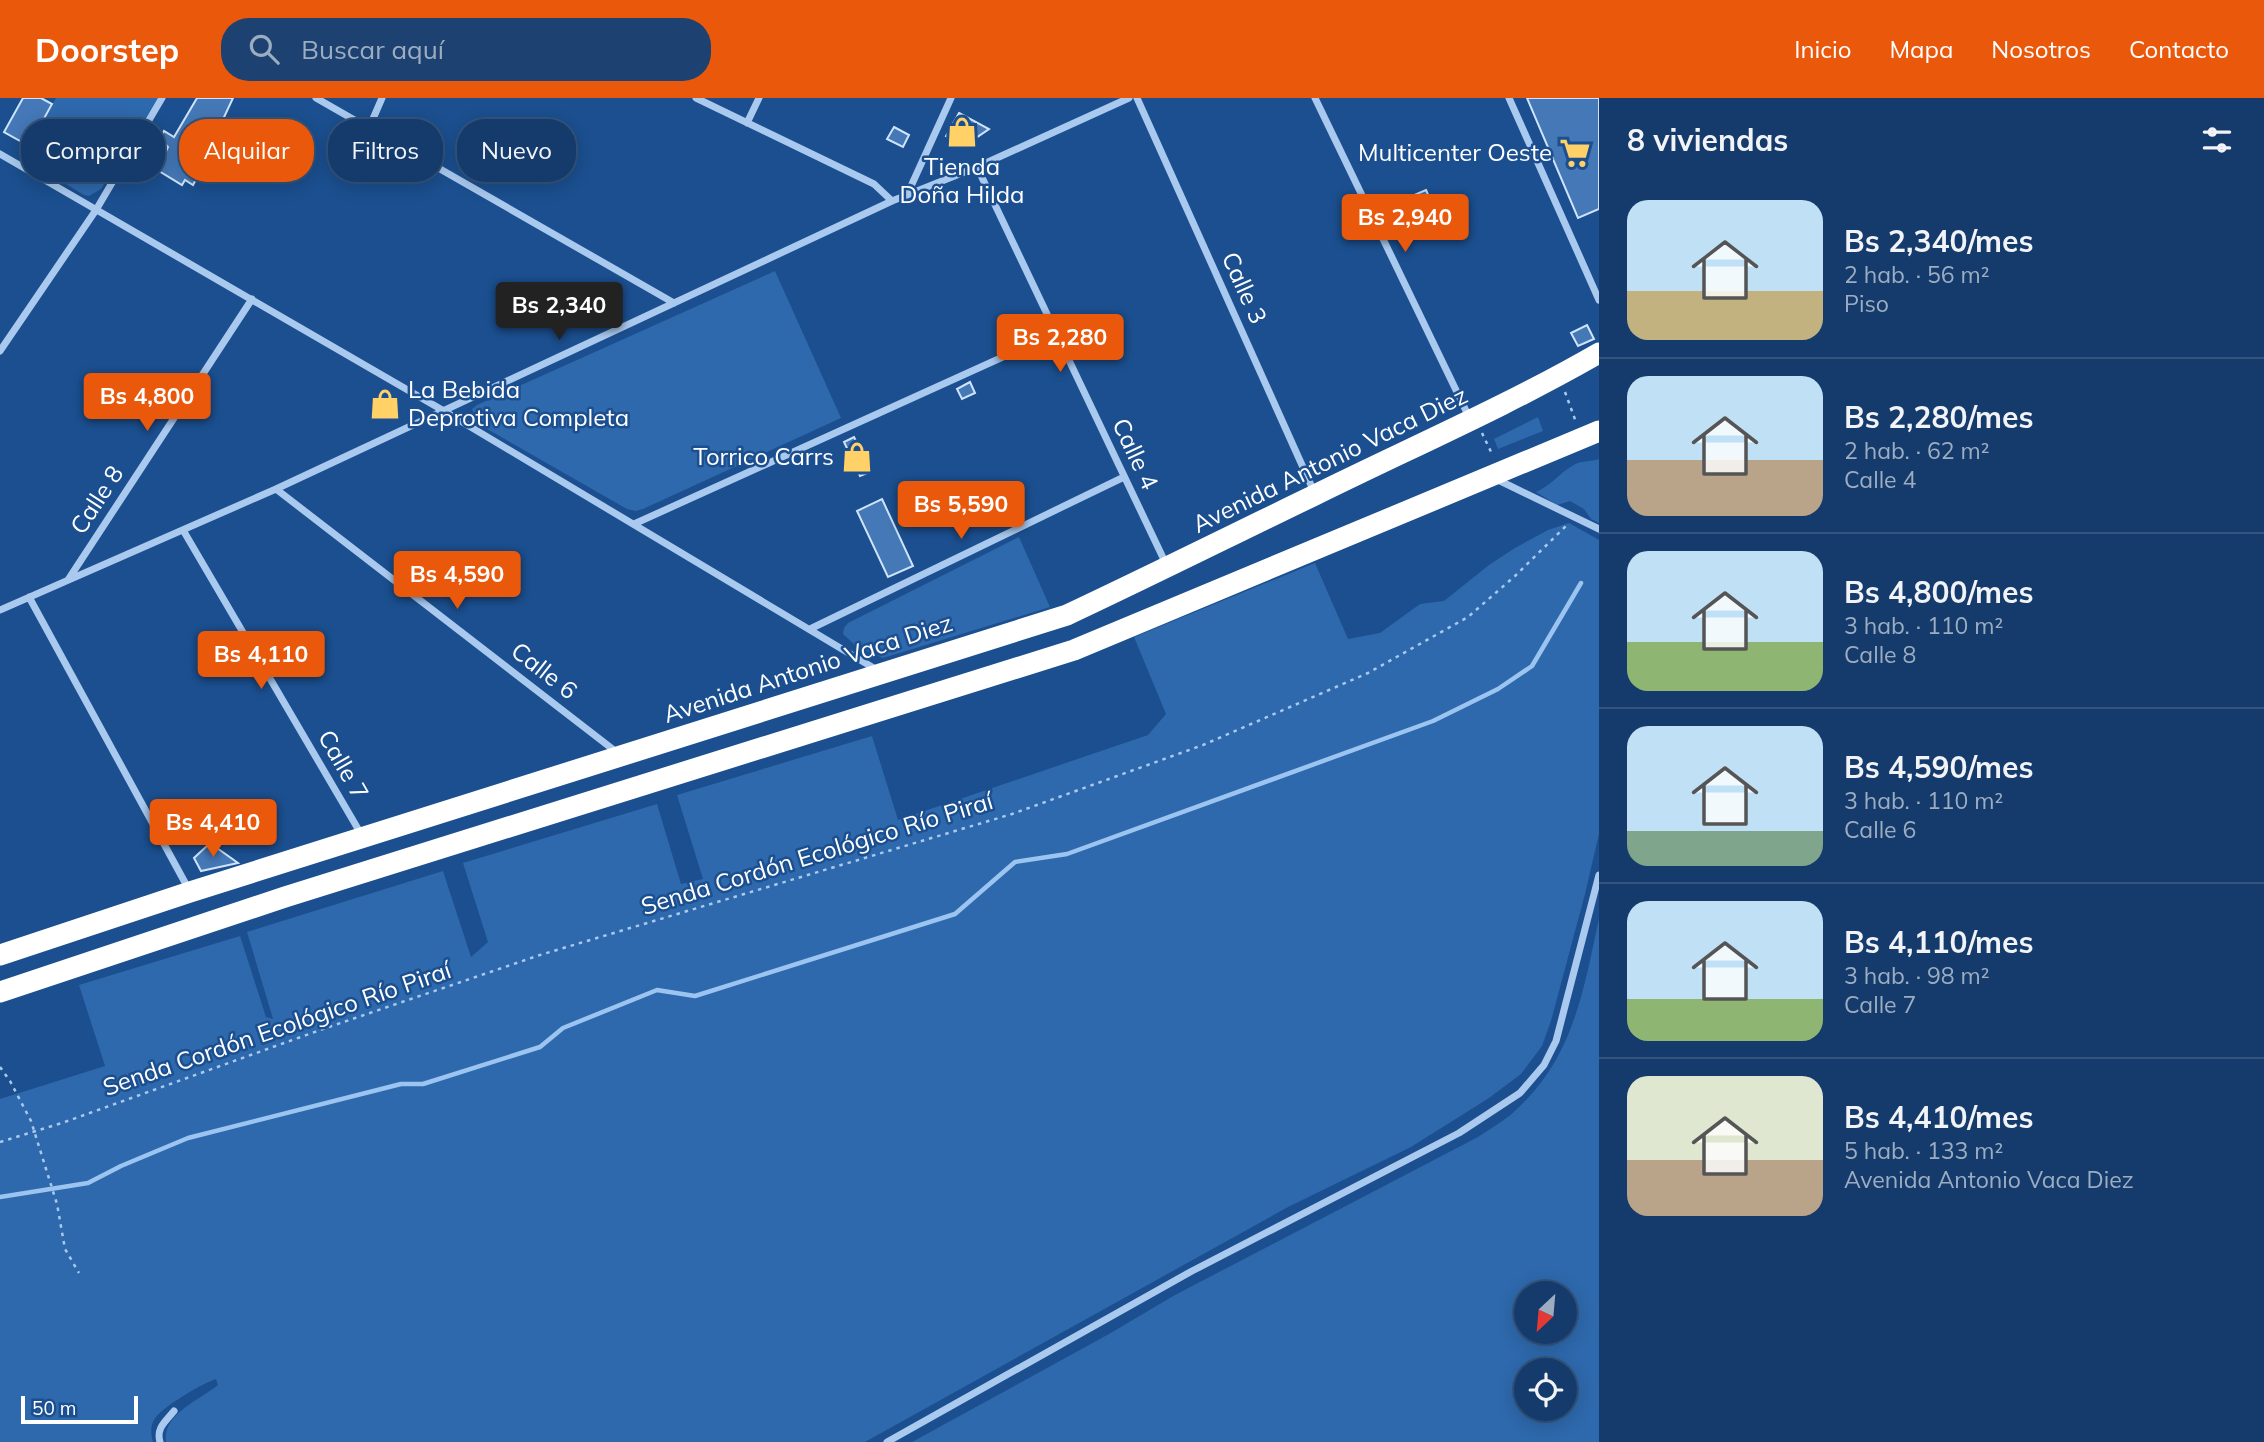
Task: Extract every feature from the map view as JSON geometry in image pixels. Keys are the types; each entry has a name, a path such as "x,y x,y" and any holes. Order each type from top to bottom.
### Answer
{"highway":[{"name":"Avenida Antonio Vaca Diez","path":"0,955 190,892 1067,615 1473,420 1599,353"},
{"path":"0,992 285,897 1074,650 1591,435"},
{"path":"285,897 297,885 366,862 370,853 363,838"}],"street":[{"path":"0,351 96,210 162,98"},
{"path":"316,98 353,119"},
{"path":"373,119 382,98"},
{"path":"696,98 874,184 892,201"},
{"path":"747,123 759,98"},
{"path":"906,196 951,98"},
{"path":"0,610 276,489 892,201 976,167 1129,98"},
{"name":"Calle 3","path":"1137,98 1315,494"},
{"path":"1315,98 1473,420"},
{"path":"1509,98 1599,300"},
{"path":"0,154 444,411 881,672"},
{"name":"Calle 4","path":"976,167 1168,568"},
{"path":"443,170 674,303"},
{"name":"Calle 8","path":"66,582 252,299"},
{"path":"634,524 1056,333"},
{"path":"1495,474 1599,528"},
{"path":"810,629 1125,477"},
{"name":"Calle 6","path":"276,489 622,756"},
{"name":"Calle 7","path":"183,530 363,838"},
{"path":"29,597 190,892"},
{"path":"887,1442 1192,1271 1459,1133 1520,1093 1544,1065 1556,1041 1599,875"},
{"path":"160,1442 159,1428 174,1411"}],"path":[{"path":"1558,376 1591,435"},
{"path":"1473,420 1495,474"},
{"name":"Senda Cordón Ecológico Río Piraí","path":"0,1142 540,955 1012,814 1203,745 1368,673 1468,617 1576,517"},
{"path":"0,1067 10,1081 34,1132 57,1204 65,1249 79,1273"}],"shaded area":[{"path":"56,98 158,98 145,119 44,119"},
{"path":"63,182 105,182 101,189 89,196"},
{"path":"775,271 841,418 636,511 627,509 482,426 475,418 472,409 477,405"},
{"path":"1538,417 1543,431 1498,449 1494,439"},
{"path":"1599,459 1599,523 1570,501 1557,505 1536,492 1575,464"},
{"path":"1569,523 1599,540 1599,834 1585,894 1542,1046 1521,1074 1489,1098 1411,1147 1288,1207 865,1442 166,1442 170,1423 184,1409 218,1385 216,1379 182,1397 158,1415 152,1425 153,1442 0,1442 0,1099 105,1066 79,985 240,936 266,1017 273,1019 247,932 443,871 471,957 488,942 463,863 657,804 681,884 703,879 677,795 872,736 898,820 1148,735 1166,714 1134,637 1315,563 1348,639 1380,633 1420,604 1444,601 1515,548 1548,530"},
{"path":"1019,537 1050,607 883,658 857,647 843,634 848,623"},
{"path":"1599,919 1599,1442 912,1442 1175,1295 1478,1137 1517,1109 1536,1089 1564,1045 1581,997"}],"building":[{"path":"23,98 41,98 52,104 44,119 21,119 21,142 4,132"},
{"path":"197,98 233,98 223,119 185,119"},
{"name":"Multicenter Oeste","path":"1527,98 1599,98 1599,209 1578,218"},
{"path":"959,113 989,129 964,146 946,136"},
{"path":"894,127 909,135 903,147 887,139"},
{"path":"179,129 179,182 184,182 182,185 165,175 165,154 168,147 165,146 165,132 174,137"},
{"path":"1426,190 1437,215 1399,231 1388,206"},
{"path":"1587,325 1594,339 1578,346 1571,333"},
{"path":"970,382 975,393 962,399 957,389"},
{"name":"La Bebida Deprotiva Completa","path":"393,395 397,405 378,413 374,403"},
{"name":"Torrico Carrs","path":"854,437 870,472 860,476 844,442"},
{"path":"882,499 913,566 888,577 857,511"},
{"path":"210,843 238,863 201,871 194,858"}],"waterway":[{"path":"0,1197 88,1183 188,1138 401,1084 423,1084 540,1047 563,1028 657,990 695,996 955,914 1015,862 1067,854 1433,721 1498,689 1532,666 1581,583"}],"place":[{"name":"Tienda Doña Hilda","path":"962,132"},
{"name":"Multicenter Oeste","path":"1575,153"},
{"name":"La Bebida Deprotiva Completa","path":"385,404"},
{"name":"Torrico Carrs","path":"857,457"}]}
